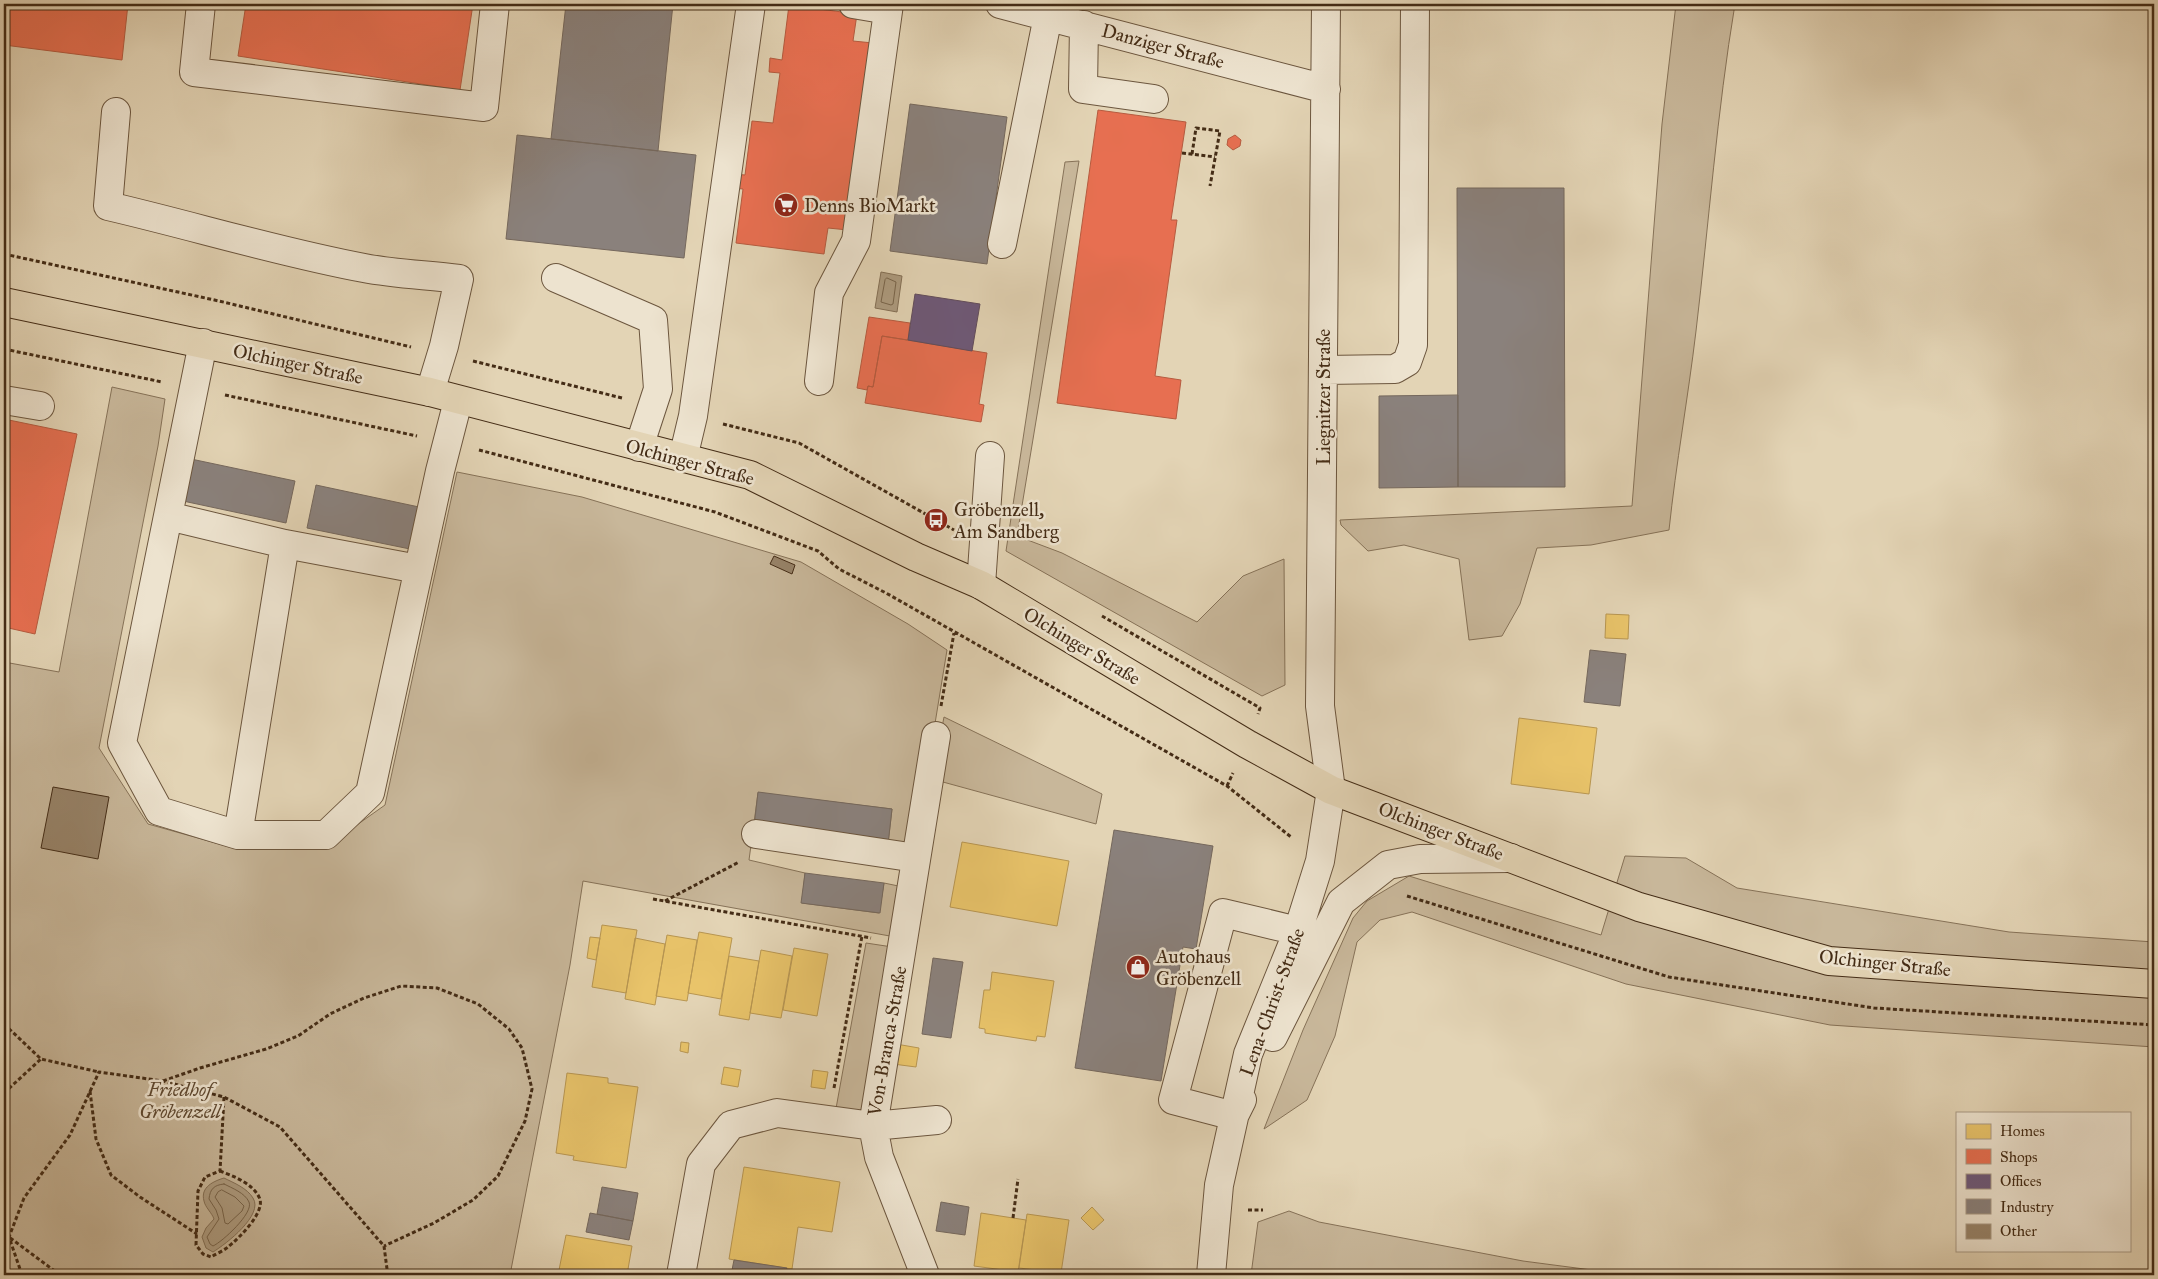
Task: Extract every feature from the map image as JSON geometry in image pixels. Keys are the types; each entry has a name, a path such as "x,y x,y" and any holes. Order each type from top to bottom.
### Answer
{"main road":[{"name":"Olchinger Straße","path":"4,302 430,392 750,475 916,557 981,585 1246,744 1331,790 1639,907 1830,961 2154,984"}],"street":[{"path":"201,4 194,72 484,107 495,4"},
{"path":"683,458 693,416 751,4"},
{"path":"819,381 829,293 856,242 889,7 853,4"},
{"name":"Danziger Straße","path":"1000,4 1326,89"},
{"name":"Liegnitzer Straße","path":"1326,4 1320,706 1331,790"},
{"path":"1323,370 1395,369 1407,362 1413,345 1415,4"},
{"path":"1002,244 1048,16"},
{"path":"1084,25 1083,89 1154,99"},
{"path":"116,112 108,206 181,223 270,248 366,268 459,279 444,346 430,392"},
{"path":"556,278 653,320 658,389 639,447"},
{"path":"203,343 122,744 159,811 238,835 326,835 370,793 445,449 458,400"},
{"path":"4,400 40,406"},
{"path":"981,585 990,456"},
{"path":"168,516 285,544 418,570"},
{"path":"238,835 285,544"},
{"name":"Von-Branca-Straße","path":"925,1275 880,1157 873,1126 904,944 936,736"},
{"name":"Lena-Christ-Straße","path":"1211,1275 1219,1185 1248,1054 1298,931 1320,861 1331,790"},
{"path":"756,834 916,858"},
{"path":"1298,931 1223,913 1173,1100 1234,1116 1340,902 1388,865 1420,859 1512,858"},
{"path":"682,1275 701,1164 731,1126 777,1113 873,1126 937,1120"}],"path":[{"path":"1192,154 1196,128 1220,131 1210,186"},
{"path":"1182,153 1215,157"},
{"path":"914,508 983,547"},
{"path":"839,569 886,593 1227,786"},
{"path":"936,736 954,633"},
{"path":"664,901 742,860"},
{"path":"653,899 904,944"},
{"path":"828,1120 862,936"},
{"path":"163,1081 266,1049 298,1036 339,1010 364,998 401,986 438,988 478,1004 509,1029 522,1048 532,1089 525,1122 498,1176 473,1200 434,1223 384,1246"},
{"path":"4,1024 41,1059 99,1072 163,1081 224,1097 280,1127 384,1246 385,1275"},
{"path":"4,1093 41,1059"},
{"path":"22,1275 8,1237 24,1198 70,1135 99,1072"},
{"path":"90,1090 96,1139 111,1175 140,1197 197,1234"},
{"path":"220,1170 224,1097"},
{"path":"220,1170 236,1177 249,1186 259,1197 261,1206 255,1219 227,1248 211,1257 203,1254 196,1246 198,1191 205,1177 220,1170"},
{"path":"1013,1218 1018,1180"},
{"path":"4,1236 60,1275"}],"green space":[{"path":"1676,4 1735,4 1718,126 1696,331 1669,530 1591,545 1537,548 1520,604 1502,636 1469,640 1459,559 1404,545 1368,551 1341,525 1340,520 1632,506 1662,124"},
{"path":"1079,161 1017,536 1062,553 1197,622 1243,576 1284,559 1285,685 1262,696 1006,551 1065,162"},
{"name":"Friedhof Gröbenzell","path":"112,387 165,399 158,446 99,748 148,824 237,849 330,844 385,805 457,472 582,497 801,562 908,624 947,650 915,846 888,844 892,809 758,793 749,860 805,873 802,903 879,913 884,883 908,888 901,938 583,881 570,965 510,1275 4,1275 4,662 59,672"},
{"path":"944,717 1102,794 1096,824 932,779"},
{"path":"1625,856 1686,858 1737,888 2009,932 2154,942 2154,1047 1830,1025 1626,984 1412,912 1380,920 1357,942 1335,1036 1307,1100 1264,1129 1303,1030 1353,918 1367,901 1409,876 1601,935"},
{"path":"866,943 899,948 867,1120 835,1114"},
{"path":"1289,1211 1319,1222 1523,1261 1630,1275 1251,1275 1258,1222"}],"water":[{"path":"881,272 902,276 897,312 875,308"},
{"path":"224,1178 247,1191 253,1198 255,1205 249,1220 242,1228 213,1252 206,1248 202,1237 206,1228 214,1219 203,1196 209,1185"}],"building: Homes":[{"path":"1606,614 1629,615 1628,639 1605,638"},
{"path":"1519,718 1597,728 1589,794 1511,784"},
{"path":"962,842 1069,861 1057,926 950,907"},
{"path":"602,925 637,930 626,993 592,987"},
{"path":"699,932 732,938 721,999 688,993"},
{"path":"667,935 697,940 687,1001 656,996"},
{"path":"590,937 600,938 596,960 587,958"},
{"path":"635,938 665,944 655,1005 625,999"},
{"path":"794,948 828,954 817,1016 783,1010"},
{"path":"761,950 792,956 781,1018 750,1013"},
{"path":"729,956 759,961 749,1020 719,1015"},
{"path":"992,972 1054,981 1045,1037 1037,1036 1036,1041 985,1033 985,1029 979,1028 984,990 990,990"},
{"path":"681,1042 689,1043 688,1053 680,1051"},
{"path":"896,1044 919,1048 916,1067 893,1064"},
{"path":"724,1067 741,1070 738,1087 721,1084"},
{"path":"813,1070 828,1072 825,1089 811,1087"},
{"path":"567,1073 608,1078 608,1083 638,1087 626,1168 573,1160 574,1156 556,1153"},
{"path":"744,1167 840,1182 832,1232 798,1227 792,1269 729,1259"},
{"path":"1092,1207 1104,1220 1093,1230 1081,1218"},
{"path":"981,1213 1026,1220 1018,1272 974,1266"},
{"path":"1027,1214 1069,1220 1061,1273 1019,1268"},
{"path":"566,1235 632,1246 627,1275 558,1275"}],"building: Shops":[{"path":"4,4 128,4 122,60 4,45"},
{"path":"246,4 473,4 460,90 238,56"},
{"path":"789,5 857,14 853,41 873,43 848,230 828,228 824,254 736,243 743,189 732,188 734,174 745,175 752,121 773,123 780,73 769,72 770,58 782,60"},
{"path":"1098,110 1186,122 1171,220 1177,220 1155,376 1181,380 1176,419 1057,403"},
{"path":"1235,135 1241,140 1240,146 1233,150 1227,145 1228,139"},
{"path":"869,317 910,323 908,340 882,336 873,387 868,386 867,390 857,388"},
{"path":"882,336 987,353 979,404 984,405 981,422 865,403 868,386 873,387"},
{"path":"4,419 77,434 35,634 4,627"}],"building: Offices":[{"path":"915,294 980,304 972,351 908,340"}],"building: Industry":[{"path":"566,4 673,4 658,151 551,139"},
{"path":"910,104 1007,117 987,264 890,251"},
{"path":"517,135 696,155 684,258 506,239"},
{"path":"1457,188 1564,188 1565,487 1458,487"},
{"path":"1458,395 1458,487 1379,488 1379,396"},
{"path":"191,459 295,481 286,523 183,501"},
{"path":"316,485 419,507 410,549 307,528"},
{"path":"1590,650 1626,654 1620,706 1584,702"},
{"path":"758,792 892,809 888,844 754,827"},
{"path":"1114,830 1213,846 1196,949 1183,947 1161,1081 1075,1068"},
{"path":"805,873 884,883 880,913 801,903"},
{"path":"933,958 963,962 951,1038 922,1034"},
{"path":"602,1187 638,1193 633,1221 597,1214"},
{"path":"941,1202 969,1207 965,1235 936,1231"},
{"path":"590,1213 633,1221 629,1240 586,1232"},
{"path":"734,1260 787,1268 786,1275 731,1275"}],"building: Other":[{"path":"774,556 795,565 792,574 770,564"},
{"path":"53,787 109,797 98,859 41,848"}],"place":[{"name":"Denns BioMarkt","path":"786,205"},
{"name":"Gröbenzell, Am Sandberg","path":"936,520"},
{"name":"Autohaus Gröbenzell","path":"1138,967"}]}
